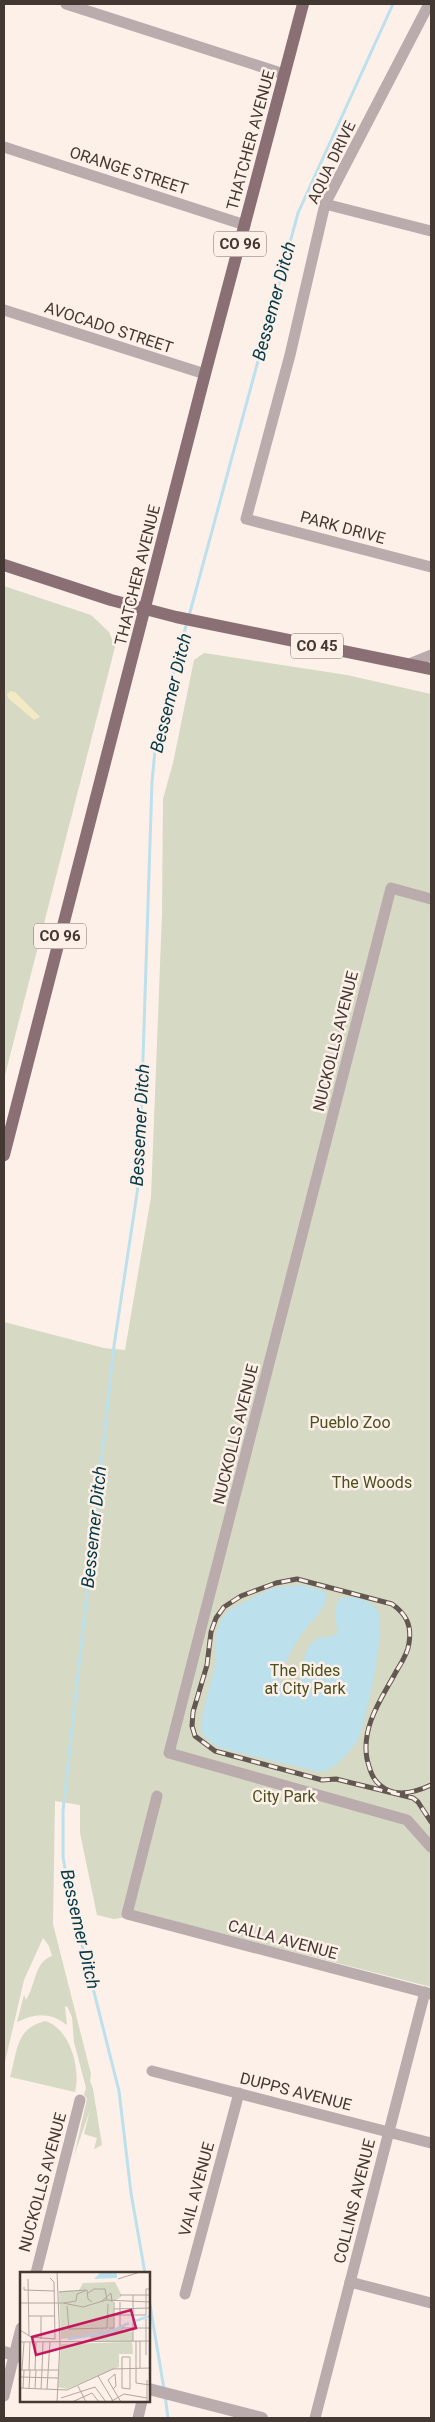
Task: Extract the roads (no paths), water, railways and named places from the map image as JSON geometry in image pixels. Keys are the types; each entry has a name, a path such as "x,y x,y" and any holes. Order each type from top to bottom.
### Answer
{"main road":[{"name":"THATCHER AVENUE","path":"4,1155 205,374 303,4"},
{"name":"CO 45","path":"4,565 176,617 431,669"}],"street":[{"path":"66,4 284,74"},
{"name":"AQUA DRIVE","path":"246,518 290,355 325,204 429,4"},
{"name":"ORANGE STREET","path":"4,147 245,225"},
{"path":"325,204 431,231"},
{"name":"AVOCADO STREET","path":"4,310 205,374"},
{"name":"PARK DRIVE","path":"246,518 431,567"},
{"path":"409,664 431,655"},
{"name":"NUCKOLLS AVENUE","path":"431,899 390,888 169,1753 407,1820 431,1847"},
{"name":"CALLA AVENUE","path":"156,1796 127,1914 428,1993"},
{"name":"COLLINS AVENUE","path":"315,2418 389,2131 428,1993"},
{"name":"DUPPS AVENUE","path":"152,2071 431,2143"},
{"name":"VAIL AVENUE","path":"185,2294 239,2093"},
{"name":"NUCKOLLS AVENUE","path":"36,2272 80,2100"},
{"path":"350,2282 431,2303"},
{"path":"4,2396 20,2331"},
{"path":"150,2389 262,2418"},
{"path":"138,2418 142,2402"}],"water":[{"path":"301,1585 322,1590 327,1595 321,1611 302,1634 283,1668 279,1680 282,1685 297,1687 305,1656 310,1645 315,1640 337,1633 335,1612 339,1599 362,1599 372,1605 379,1614 379,1639 374,1678 361,1732 357,1741 336,1765 320,1772 220,1748 209,1741 202,1733 201,1721 216,1661 215,1638 221,1620 229,1610 272,1588"}],"waterway":[{"name":"Bessemer Ditch","path":"189,616 298,213 393,4"},
{"name":"Bessemer Ditch","path":"145,2272 131,2193 119,2091 70,1897 63,1857 63,1811 114,1346 139,1180 152,782 156,740 187,622"},
{"name":"Bessemer Ditch","path":"150,2305 164,2389"},
{"name":"Bessemer Ditch","path":"165,2395 168,2418"}],"railway":[{"path":"431,1785 406,1793 387,1790 373,1777 367,1759 367,1735 370,1724 379,1702 404,1657 410,1637 407,1620 397,1608 392,1604 297,1579 276,1583 241,1596 224,1607 216,1618 211,1632 207,1665 193,1712 192,1726 195,1736 215,1751 322,1780 336,1779 413,1798 418,1802 431,1822"}],"park label":[{"name":"Pueblo Zoo","path":"350,1422"},
{"name":"The Woods","path":"372,1482"},
{"name":"The Rides at City Park","path":"305,1679"},
{"name":"City Park","path":"284,1796"}]}
